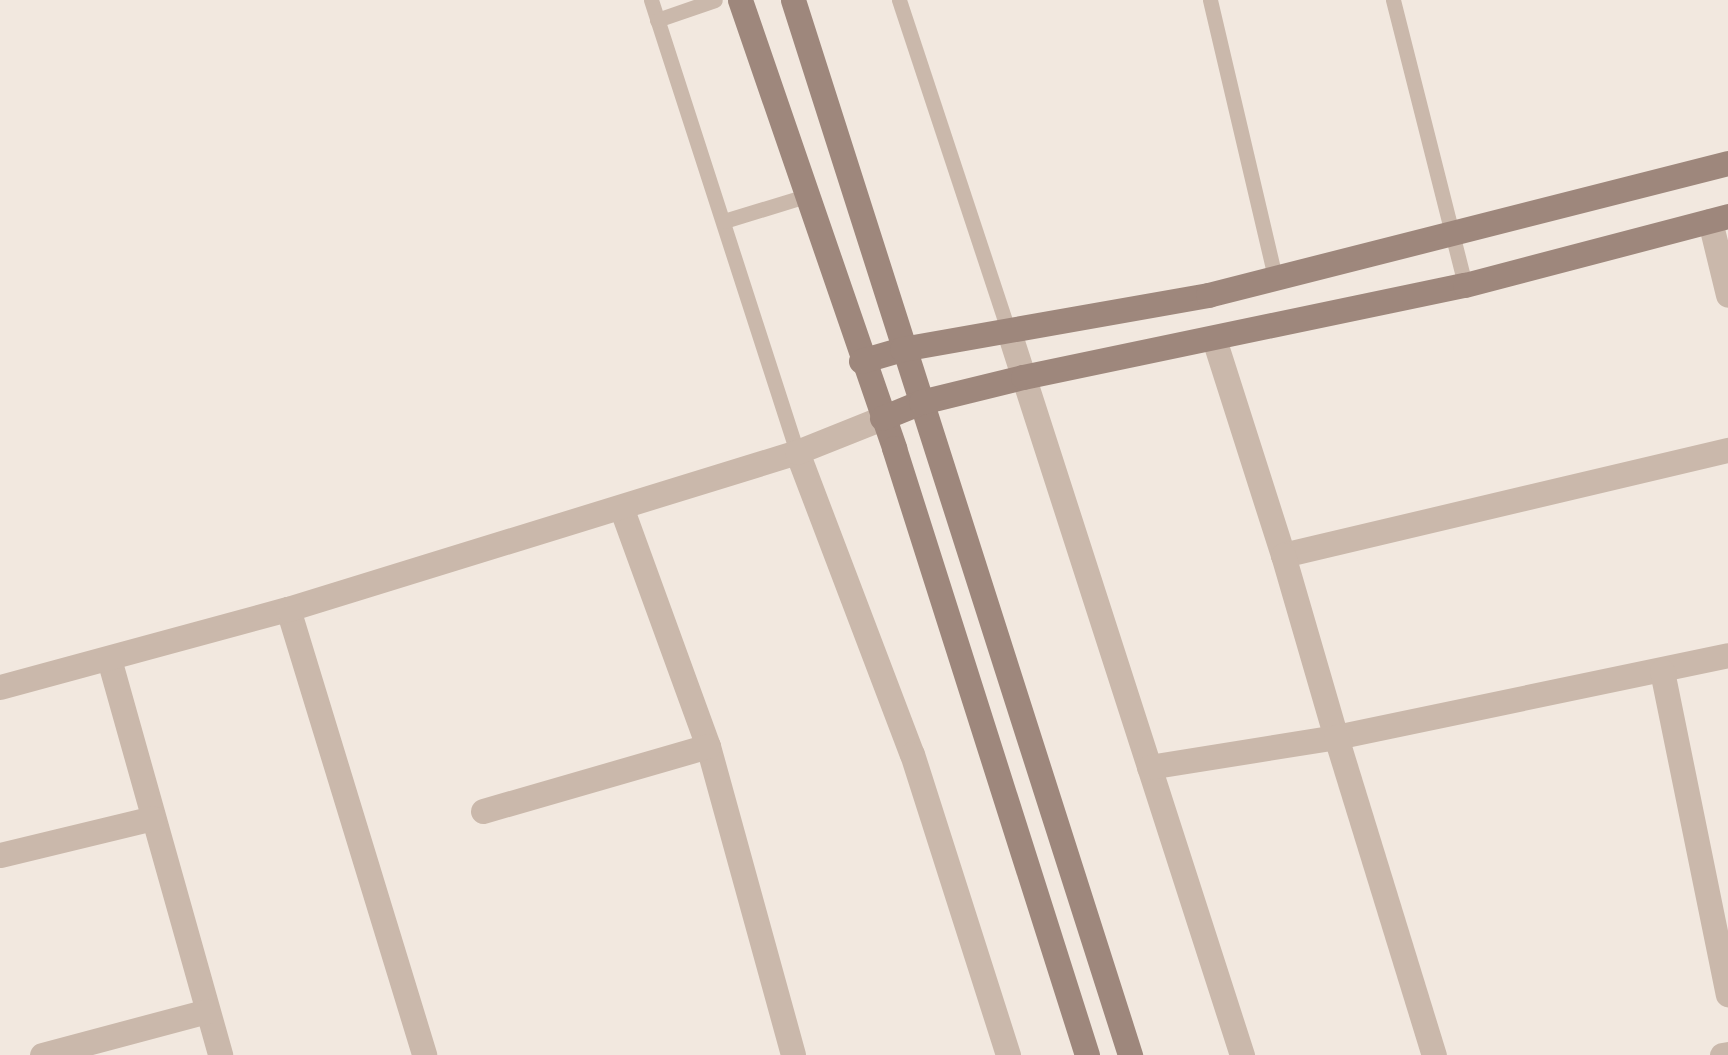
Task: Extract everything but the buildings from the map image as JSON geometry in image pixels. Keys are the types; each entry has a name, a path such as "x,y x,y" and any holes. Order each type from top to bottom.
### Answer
{"street":[{"path":"740,0 882,418 1087,1055"},
{"path":"793,0 1130,1055"},
{"path":"861,362 902,349 1009,332 1275,278 1728,162"},
{"path":"0,686 288,609 621,507 797,452 921,402 1022,377 1465,285 1719,219 1728,295"},
{"path":"1009,332 1242,1055"},
{"path":"1214,338 1434,1055"},
{"path":"1283,556 1728,450"},
{"path":"797,452 912,754 1008,1055"},
{"path":"621,507 708,746 792,1055"},
{"path":"288,609 424,1055"},
{"path":"1149,767 1336,737 1728,655"},
{"path":"108,659 220,1055"},
{"path":"1662,671 1728,994"},
{"path":"483,811 708,746"},
{"path":"0,855 153,818"},
{"path":"42,1055 207,1011"}],"lane":[{"path":"651,0 797,452"},
{"path":"658,20 716,0"},
{"path":"900,0 1009,332"},
{"path":"1210,0 1275,278"},
{"path":"1393,0 1465,285"},
{"path":"724,221 806,196"}]}
